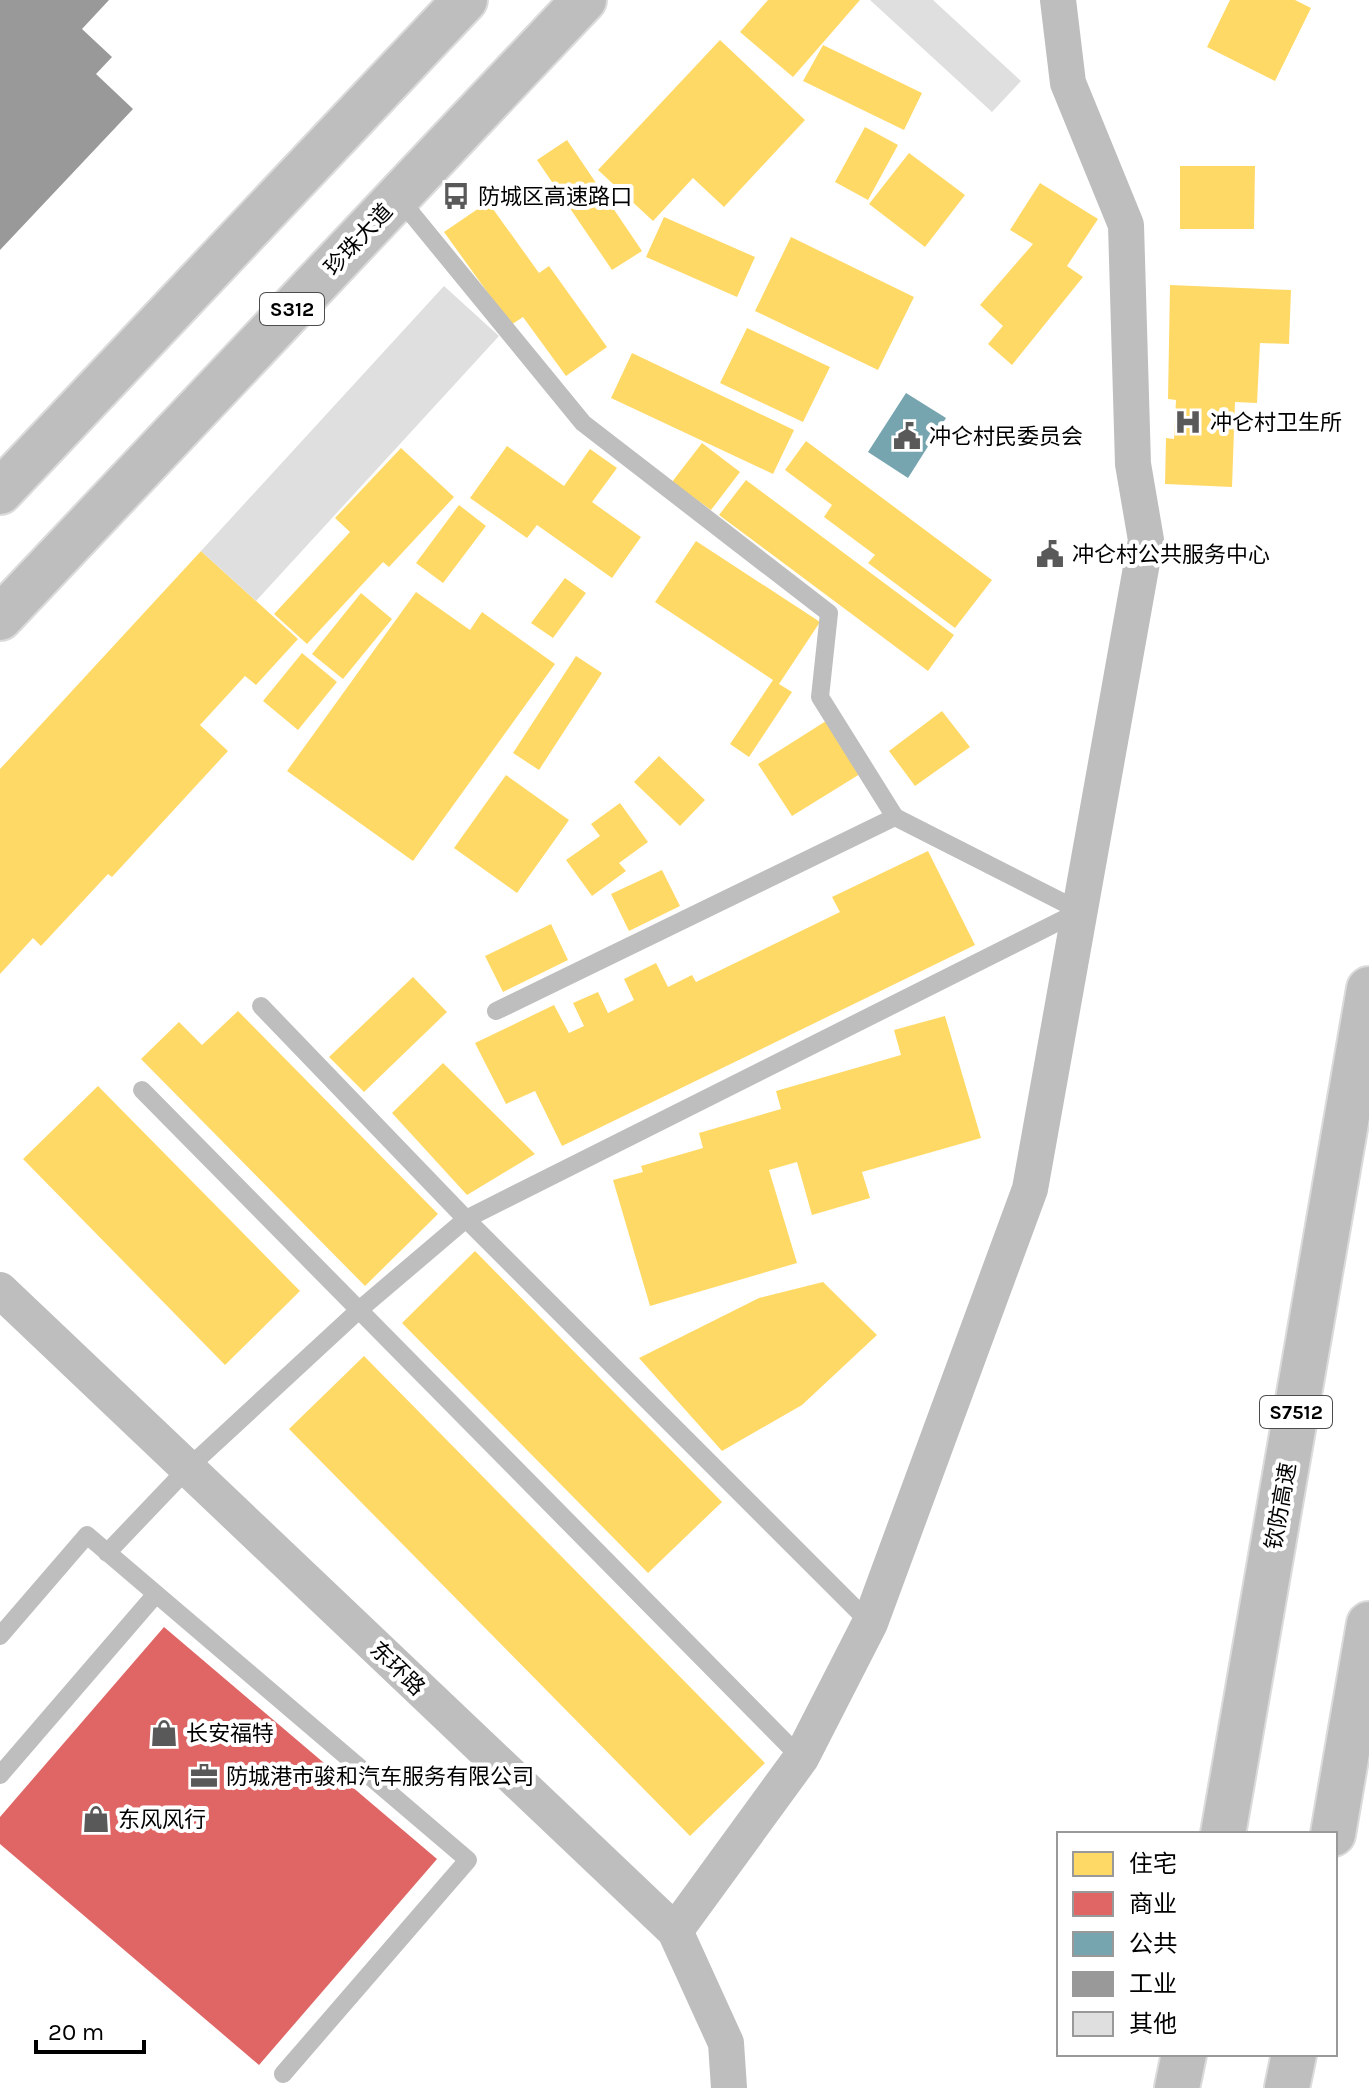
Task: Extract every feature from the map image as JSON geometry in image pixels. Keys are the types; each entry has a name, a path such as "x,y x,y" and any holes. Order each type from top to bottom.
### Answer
{"main road":[{"path":"0,492 465,0"},
{"name":"珍珠大道","path":"0,618 584,0"},
{"name":"钦防高速","path":"1223,1832 1369,989"},
{"path":"1333,1832 1369,1624"},
{"path":"1177,2088 1184,2056"},
{"path":"1287,2088 1294,2056"}],"street":[{"path":"675,1931 801,1758 870,1623 1030,1189 1146,540 1133,464 1126,225 1068,83 1058,0"},
{"name":"东环路","path":"0,1290 675,1931 726,2043 729,2088"}],"lane":[{"path":"398,197 583,423 829,613 820,697 895,817 1080,911"},
{"path":"496,1011 895,817"},
{"path":"107,1553 188,1468 359,1310 466,1219 1080,911"},
{"path":"261,1006 466,1219 870,1623"},
{"path":"142,1090 801,1758"},
{"path":"0,1636 87,1535 468,1860 283,2074"},
{"path":"0,1775 156,1594"}],"building: 住宅":[{"path":"768,0 860,0 793,77 740,32"},
{"path":"1230,0 1295,0 1311,8 1275,81 1207,47"},
{"path":"720,40 805,120 724,207 693,178 653,221 598,170"},
{"path":"823,45 922,93 904,130 803,81"},
{"path":"865,127 898,145 868,200 835,182"},
{"path":"567,140 642,251 612,270 537,160"},
{"path":"909,153 965,195 925,247 869,204"},
{"path":"1180,166 1255,166 1254,229 1180,229"},
{"path":"1040,183 1098,219 1067,266 1083,277 1012,365 988,344 1003,326 980,305 1033,244 1010,230"},
{"path":"488,202 539,273 549,266 607,347 566,376 523,317 511,325 444,232"},
{"path":"664,217 755,257 737,297 646,257"},
{"path":"791,237 914,297 878,370 755,311"},
{"path":"1170,285 1291,290 1289,344 1260,343 1257,403 1235,402 1232,487 1165,484 1166,438 1174,439 1176,400 1168,399"},
{"path":"747,328 830,367 803,422 720,383"},
{"path":"632,353 794,430 773,474 611,398"},
{"path":"806,441 992,580 955,628 868,563 875,555 824,517 832,505 785,470"},
{"path":"702,443 740,472 711,510 672,482"},
{"path":"507,446 564,486 590,449 617,468 592,502 641,537 612,578 537,525 527,538 470,498"},
{"path":"401,448 454,497 389,567 383,562 307,644 274,614 350,532 335,518"},
{"path":"746,480 954,635 928,671 719,515"},
{"path":"459,505 486,526 443,583 416,563"},
{"path":"696,541 820,622 779,684 792,692 749,757 730,744 773,680 655,602"},
{"path":"201,551 298,639 256,685 245,676 200,725 228,751 112,877 108,874 41,946 33,938 0,974 0,769"},
{"path":"565,578 586,593 553,638 531,623"},
{"path":"416,592 470,630 482,612 555,664 413,861 287,771"},
{"path":"361,593 392,619 343,679 312,654"},
{"path":"302,653 337,682 298,730 263,701"},
{"path":"576,656 602,673 539,770 513,753"},
{"path":"942,711 970,747 915,786 889,751"},
{"path":"826,721 860,774 792,816 758,764"},
{"path":"659,756 705,800 680,826 634,782"},
{"path":"506,775 569,820 517,893 454,848"},
{"path":"620,803 648,842 619,863 626,871 592,896 566,860 600,836 591,824"},
{"path":"928,851 975,945 562,1146 535,1091 506,1104 475,1043 554,1005 569,1033 584,1026 573,1003 598,992 608,1013 634,1000 624,979 656,963 668,987 692,975 696,982 840,912 832,897"},
{"path":"662,870 680,906 629,931 611,894"},
{"path":"551,924 568,960 503,992 485,956"},
{"path":"413,977 447,1012 364,1092 329,1057"},
{"path":"238,1011 438,1214 365,1286 141,1059 179,1022 202,1045"},
{"path":"945,1016 981,1138 862,1172 870,1198 812,1215 797,1162 769,1170 797,1263 650,1306 613,1180 643,1172 641,1166 703,1148 699,1133 781,1109 776,1091 901,1055 894,1030"},
{"path":"443,1063 535,1154 467,1195 392,1113"},
{"path":"98,1086 300,1291 225,1365 23,1159"},
{"path":"475,1251 722,1502 648,1573 402,1323"},
{"path":"823,1282 877,1335 802,1405 722,1451 639,1358 759,1298"},
{"path":"364,1356 765,1763 690,1836 289,1429"}],"building: 商业":[{"path":"164,1627 437,1859 259,2065 0,1844 0,1817"}],"building: 公共":[{"path":"906,393 946,418 908,478 868,452"}],"building: 工业":[{"path":"0,0 109,0 82,29 112,57 96,74 133,109 0,250"}],"building: 其他":[{"path":"870,0 933,0 1021,81 992,112"},
{"path":"444,286 499,336 256,601 201,551"}],"place":[{"name":"防城区高速路口","path":"456,196"},
{"name":"冲仑村卫生所","path":"1188,422"},
{"name":"冲仑村民委员会","path":"907,436"},
{"name":"冲仑村公共服务中心","path":"1050,554"},
{"name":"长安福特","path":"164,1733"},
{"name":"防城港市骏和汽车服务有限公司","path":"204,1776"},
{"name":"东风风行","path":"96,1819"}]}
